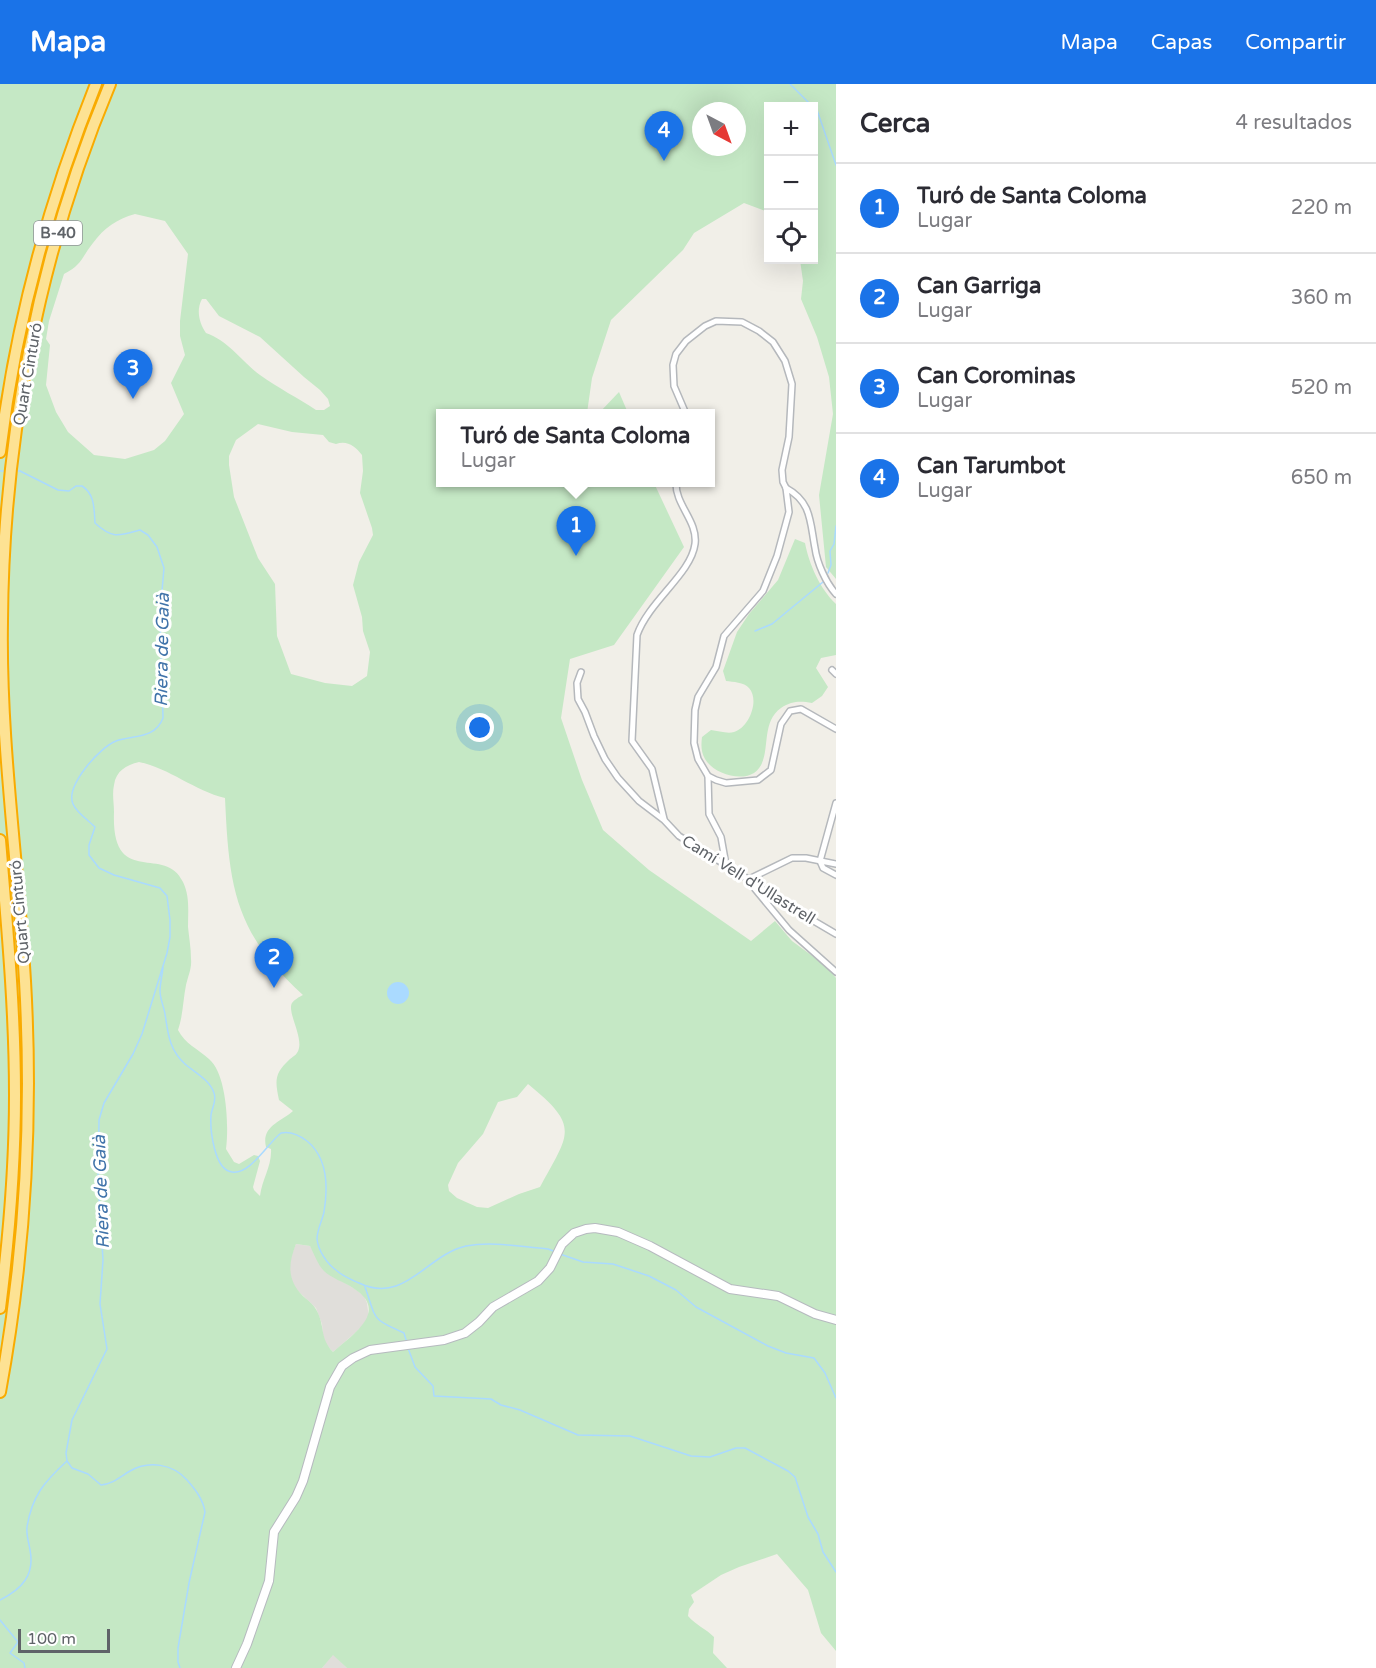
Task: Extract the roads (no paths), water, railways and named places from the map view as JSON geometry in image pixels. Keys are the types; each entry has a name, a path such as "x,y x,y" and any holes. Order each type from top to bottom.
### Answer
{"highway":[{"name":"Quart Cinturó","path":"0,452 23,321 48,221 96,84"},
{"name":"Quart Cinturó","path":"0,1392 15,1295 23,1211 28,1045 3,697 3,560 10,480 23,387 41,301 61,223 110,84"},
{"name":"Quart Cinturó","path":"0,840 10,960 14,1050 14,1130 10,1207 0,1308"}],"street":[{"path":"684,409 672,376 676,354 686,341 705,326 716,321 742,322 773,342 785,361 792,384 789,437 782,470 789,509 777,556 763,591 724,636 716,667 698,697 695,710 694,743 698,759 708,776 709,814 721,837 726,865"},
{"path":"664,820 652,769 632,741 637,635 642,621 692,556 695,543 695,530 680,500 677,487"},
{"path":"786,488 796,493 810,515 815,550 821,569 836,594"},
{"path":"789,509 796,501 802,500"},
{"name":"Camí Vell d'Ullastrell","path":"581,672 578,699 605,759 618,778 639,801 664,820 679,836 768,894 836,934"},
{"path":"708,776 726,783 758,780 771,770 781,724 790,711 801,709 836,729"},
{"path":"836,803 820,861 823,868 836,874"},
{"path":"836,864 792,858 747,880 789,930 836,972"},
{"path":"236,1668 269,1581 274,1532 298,1491 330,1387 342,1366 353,1358 370,1350 444,1340 465,1333 493,1307 538,1281 550,1268 559,1249 568,1238 579,1231 595,1228 618,1232 650,1246 730,1289 772,1294 815,1314 836,1320"}],"water":[{"path":"398,982 406,985 409,993 406,1001 398,1004 390,1001 387,993 390,985"}],"waterway":[{"path":"790,84 808,102"},
{"path":"818,113 836,165"},
{"name":"Riera de Gaià","path":"0,471 7,471"},
{"name":"Riera de Gaià","path":"15,471 20,471 58,490 69,491 76,486 82,486 92,498 95,523 111,534 121,535 140,530 148,535 157,547 164,568 160,614 163,718 155,730 116,741 101,751 79,778 72,796 77,810 95,827 89,845 89,855 99,868 114,875 160,888 167,896 170,937 142,1034 104,1103 99,1120 98,1181 103,1260 100,1304 107,1349 72,1420 66,1453 67,1461 72,1468 88,1474 101,1485 113,1482 137,1468 153,1465 168,1467 187,1480 201,1499 205,1512 189,1583 178,1648 180,1668"},
{"path":"828,573 836,526"},
{"path":"755,631 772,624 823,582"},
{"path":"163,968 160,994 170,1041 180,1059 212,1088 215,1101 211,1115 211,1130 214,1148 221,1164 226,1170 232,1172 245,1169 281,1133 294,1134 307,1141 319,1156 326,1183 324,1212 318,1232 318,1243 326,1260 341,1274 375,1288 390,1288 415,1276 452,1251 466,1246 507,1245 548,1249 556,1252"},
{"path":"560,1254 583,1262 613,1264 649,1276 676,1290 696,1307 768,1346 786,1353 814,1358 825,1373 836,1398"},
{"path":"365,1287 376,1317 404,1333 407,1343"},
{"path":"408,1348 415,1367 433,1386 434,1396 491,1399 578,1435 630,1436 691,1456 710,1457 736,1448 745,1448 795,1477 808,1517 818,1534 823,1552 836,1572"},
{"path":"0,1600 15,1591 29,1574 31,1559 27,1530 32,1507 40,1490 67,1461"},
{"path":"0,1620 18,1642 10,1653 24,1663 25,1668"}],"place":[{"name":"Can Tarumbot","path":"664,161"},
{"name":"Can Corominas","path":"133,399"},
{"name":"Turó de Santa Coloma","path":"576,556"},
{"name":"Can Garriga","path":"274,988"}]}
